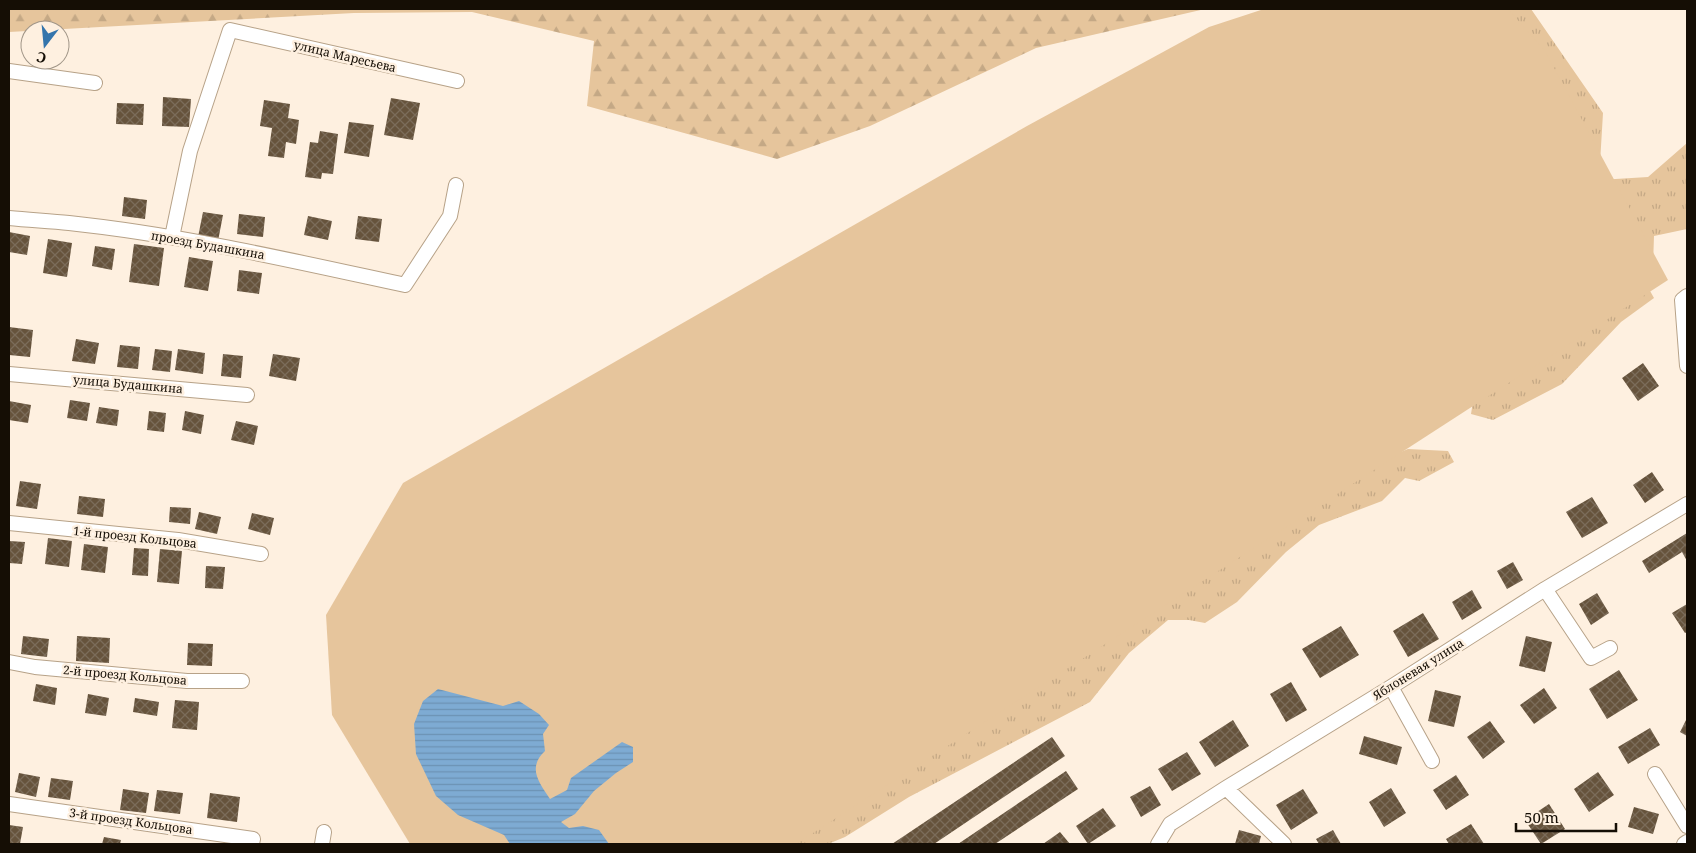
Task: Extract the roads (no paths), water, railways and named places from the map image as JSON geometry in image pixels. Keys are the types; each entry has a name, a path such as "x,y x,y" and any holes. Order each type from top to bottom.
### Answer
{"street":[{"name":"улица Маресьева","path":"172,238 190,151 230,30 457,82"},
{"path":"9,71 95,83"},
{"name":"проезд Будашкина","path":"9,218 69,223 172,238 239,250 404,285 450,216 456,185"},
{"path":"1687,296 1682,300 1687,366"},
{"name":"улица Будашкина","path":"9,374 247,394"},
{"name":"Яблоневая улица","path":"1158,844 1170,824 1226,788 1546,589 1687,504"},
{"name":"1-й проезд Кольцова","path":"9,523 178,540 261,554"},
{"path":"1546,589 1591,658 1610,648"},
{"name":"2-й проезд Кольцова","path":"9,662 35,667 187,681 242,681"},
{"path":"1391,687 1432,761"},
{"path":"1655,774 1687,826"},
{"path":"1226,788 1284,844"},
{"name":"3-й проезд Кольцова","path":"9,804 253,842"}],"water":[{"path":"438,689 503,706 519,701 539,714 549,725 543,734 545,751 537,763 536,769 539,781 550,799 567,790 571,778 622,742 633,747 633,762 594,791 575,814 561,822 569,828 583,826 599,830 609,844 510,844 504,835 458,815 436,796 416,754 414,724 423,701"}]}
